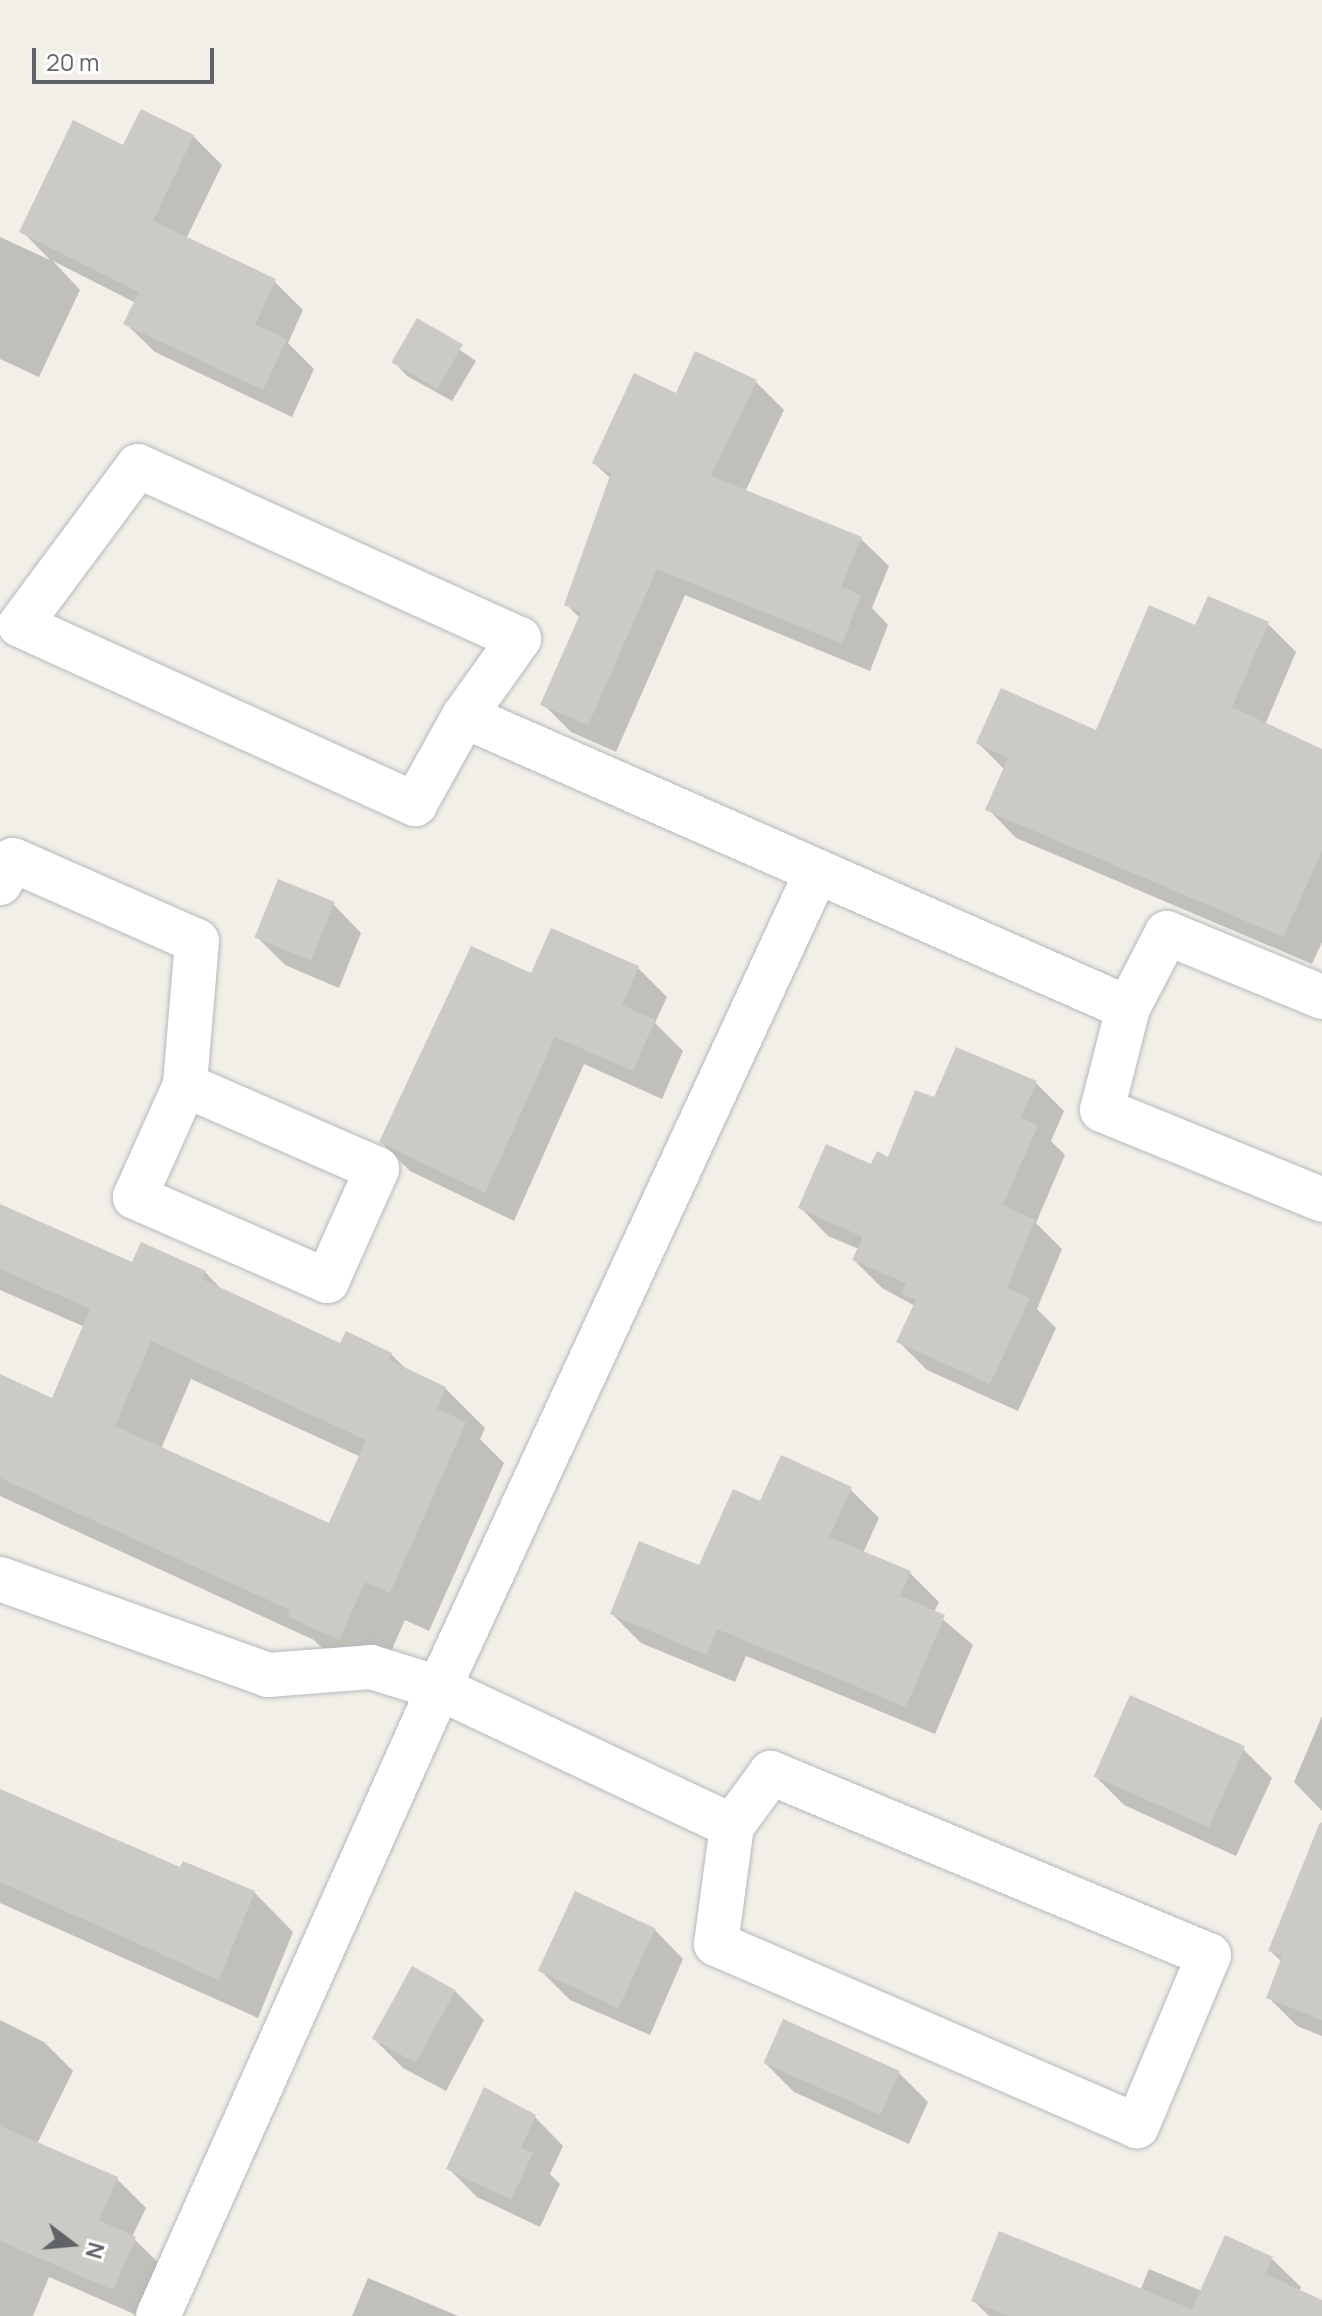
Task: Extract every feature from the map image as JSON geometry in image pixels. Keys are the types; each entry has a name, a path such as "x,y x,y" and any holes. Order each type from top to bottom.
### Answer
{"street":[{"path":"138,466 519,639 464,716 415,804 20,625 138,466"},
{"path":"464,716 1128,1008"},
{"path":"0,883 13,860 197,941 185,1085 135,1197 327,1281 377,1169 185,1085"},
{"path":"158,2316 439,1688 817,871"},
{"path":"1322,997 1167,933 1128,1008 1102,1110 1322,1200"},
{"path":"0,1579 268,1675 371,1667 439,1688 732,1826"},
{"path":"771,1773 1209,1955 1137,2126 716,1944 732,1826 771,1773"}],"building":[{"path":"141,109 194,135 153,221 276,279 255,325 287,339 263,390 123,324 139,292 19,232 73,120 123,145"},
{"path":"417,318 463,344 437,389 392,362"},
{"path":"695,351 757,380 711,476 862,537 841,587 861,595 842,644 657,569 588,725 540,705 581,612 564,605 611,473 592,463 634,373 676,393"},
{"path":"1208,596 1269,622 1232,707 1322,749 1322,851 1283,937 985,810 1008,758 976,743 1001,688 1096,730 1149,605 1195,625"},
{"path":"278,879 335,902 311,960 254,937"},
{"path":"551,928 639,966 622,1005 655,1020 633,1071 555,1037 485,1193 379,1142 471,946 531,973"},
{"path":"956,1047 1037,1081 1021,1118 1038,1125 1003,1205 1035,1220 1007,1288 1030,1298 990,1384 896,1342 916,1300 901,1294 906,1283 852,1260 863,1237 798,1208 826,1144 871,1164 877,1151 888,1157 915,1090 934,1097"},
{"path":"0,1204 132,1262 141,1242 206,1271 202,1279 340,1343 346,1331 392,1353 389,1360 446,1387 437,1409 466,1422 390,1593 365,1582 339,1640 287,1616 290,1610 0,1478 0,1374 52,1398 90,1309 0,1269","holes":["151,1341 366,1440 329,1523 115,1426"]},
{"path":"781,1455 852,1487 829,1537 911,1571 900,1596 945,1615 906,1707 717,1629 707,1655 610,1614 639,1541 699,1565 733,1489 760,1501"},
{"path":"1130,1695 1245,1746 1209,1828 1094,1776"},
{"path":"0,1789 180,1867 183,1861 255,1891 219,1980 0,1882"},
{"path":"1320,1822 1322,2020 1266,1998 1282,1956 1268,1951"},
{"path":"575,1891 656,1929 618,2008 538,1971"},
{"path":"412,1966 456,1990 415,2063 372,2039"},
{"path":"783,2019 900,2071 880,2115 763,2063"},
{"path":"484,2087 536,2115 521,2148 533,2153 511,2200 446,2169"},
{"path":"0,2126 118,2177 99,2220 136,2237 113,2290 0,2241"},
{"path":"999,2231 1192,2309 1225,2235 1273,2257 1265,2274 1322,2300 1322,2316 1009,2316 971,2301"}]}
